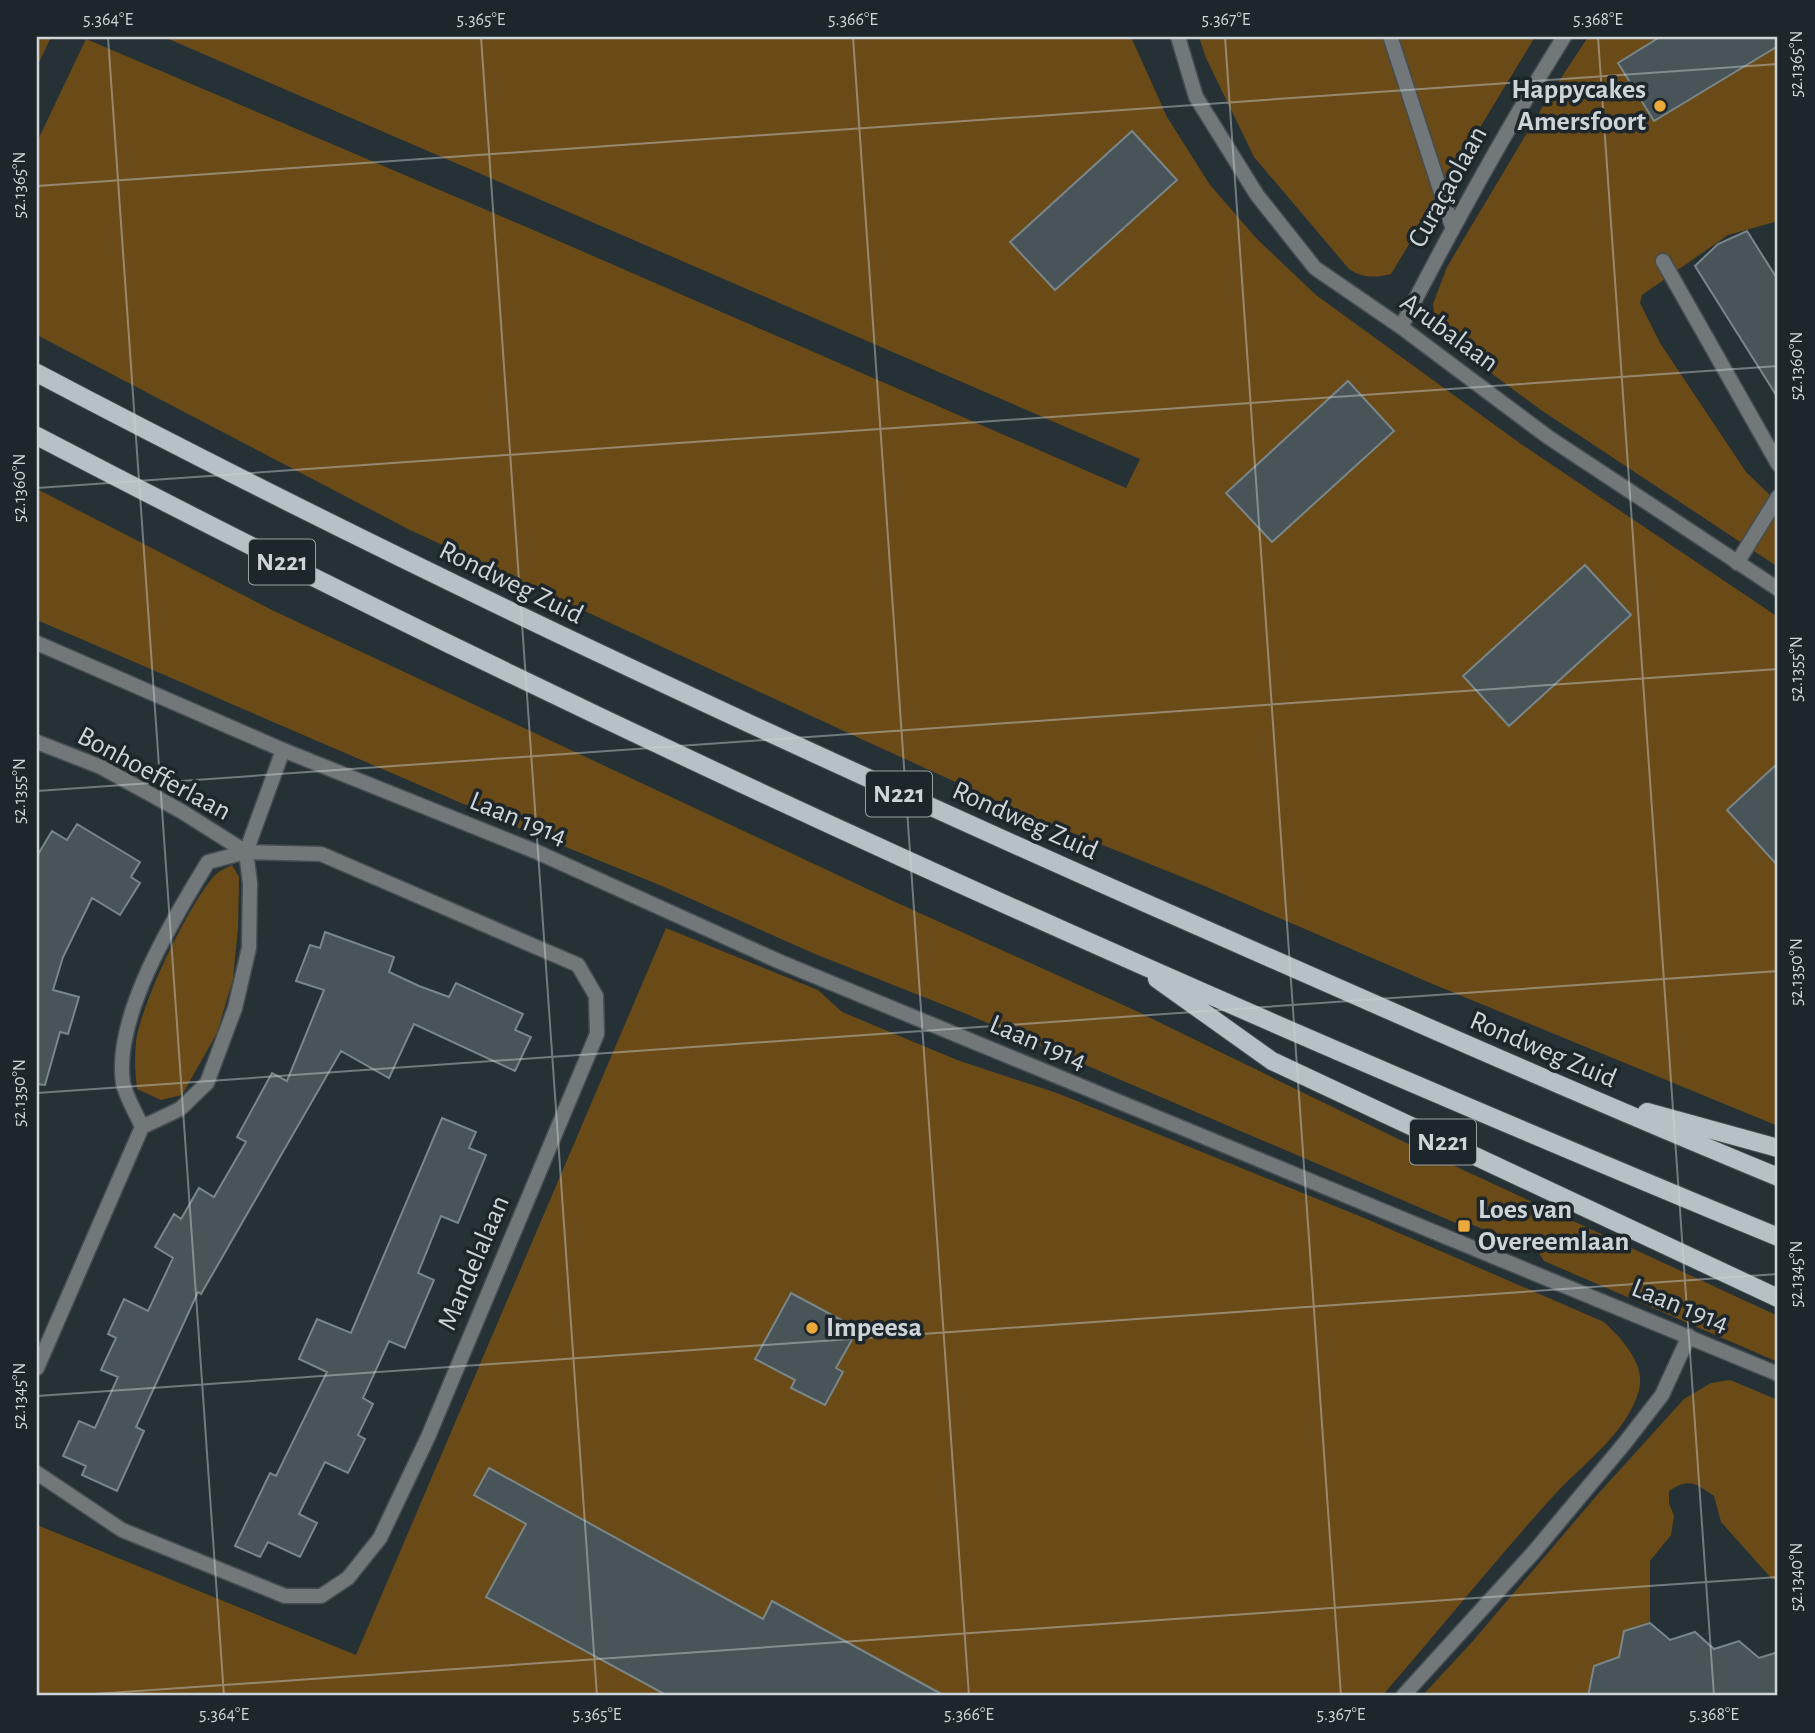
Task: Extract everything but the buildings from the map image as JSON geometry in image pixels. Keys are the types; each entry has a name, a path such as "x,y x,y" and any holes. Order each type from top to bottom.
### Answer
{"main road":[{"name":"Rondweg Zuid","path":"37,373 218,469 405,561 854,774 1573,1092 1778,1177"},
{"name":"N221","path":"37,436 232,538 530,684 830,824 1390,1073 1778,1237"},
{"name":"N221","path":"1125,957 1272,1061 1778,1298"},
{"name":"N221","path":"1573,1092 1778,1148"}],"street":[{"name":"Arubalaan","path":"1178,37 1196,97 1257,195 1315,268 1401,327 1548,437 1778,589"},
{"name":"Curaçaolaan","path":"1401,327 1452,226 1564,37"},
{"path":"1391,39 1452,226"},
{"path":"1663,261 1778,464"},
{"path":"1737,563 1778,497"},
{"name":"Laan 1914","path":"37,643 283,750 537,852 778,961 1778,1374"},
{"name":"Bonhoefferlaan","path":"37,741 101,767 181,811 246,852"},
{"path":"37,1368 142,1127 180,1109 207,1083 236,1009 249,948 250,883 246,852 283,750"},
{"name":"Mandelalaan","path":"37,1473 122,1530 285,1596 321,1595 348,1578 380,1538 428,1437 597,1034 596,996 578,965 321,854 246,852 208,862 159,946 136,1000 125,1041 123,1083 142,1127"},
{"path":"1403,1696 1533,1553 1624,1444 1662,1395 1689,1336"}],"shaded area":[{"path":"37,37 51,37 37,67"},
{"path":"164,37 1131,37 1167,117 1210,185 1257,239 1316,295 1521,444 1778,617 1778,1126 1028,815 410,530 37,335 37,142 86,39 1126,488 1140,459"},
{"path":"1199,37 1535,37 1391,274 1374,277 1349,269 1254,157 1206,58"},
{"path":"1588,37 1778,37 1778,221 1728,235 1642,295 1640,303 1660,343 1746,472 1778,503 1778,567 1541,410 1437,333 1433,304 1447,267 1546,101"},
{"path":"37,489 272,610 893,901 1132,1009 1431,1155 1778,1316 1778,1362 1544,1261 1539,1253 1466,1222 1456,1223 964,1013 815,954 662,886 519,828 37,620"},
{"path":"232,865 239,877 238,928 233,979 217,1033 182,1095 161,1100 137,1089 135,1048 142,1017 158,975 192,909 214,876"},
{"path":"666,928 818,990 842,1012 957,1060 1057,1093 1369,1220 1604,1322 1630,1352 1639,1371 1639,1390 1633,1406 1604,1446 1556,1493 1382,1696 37,1696 37,1525 356,1655"},
{"path":"1730,1380 1778,1400 1778,1580 1772,1579 1721,1522 1714,1496 1697,1485 1682,1484 1669,1491 1669,1503 1674,1516 1671,1535 1650,1561 1650,1623 1624,1632 1619,1657 1589,1693 1584,1696 1422,1696 1684,1399 1711,1383"}],"place":[{"name":"Happycakes Amersfoort","path":"1660,106"},
{"name":"Loes van Overeemlaan","path":"1464,1226"},
{"name":"Impeesa","path":"812,1328"}]}
